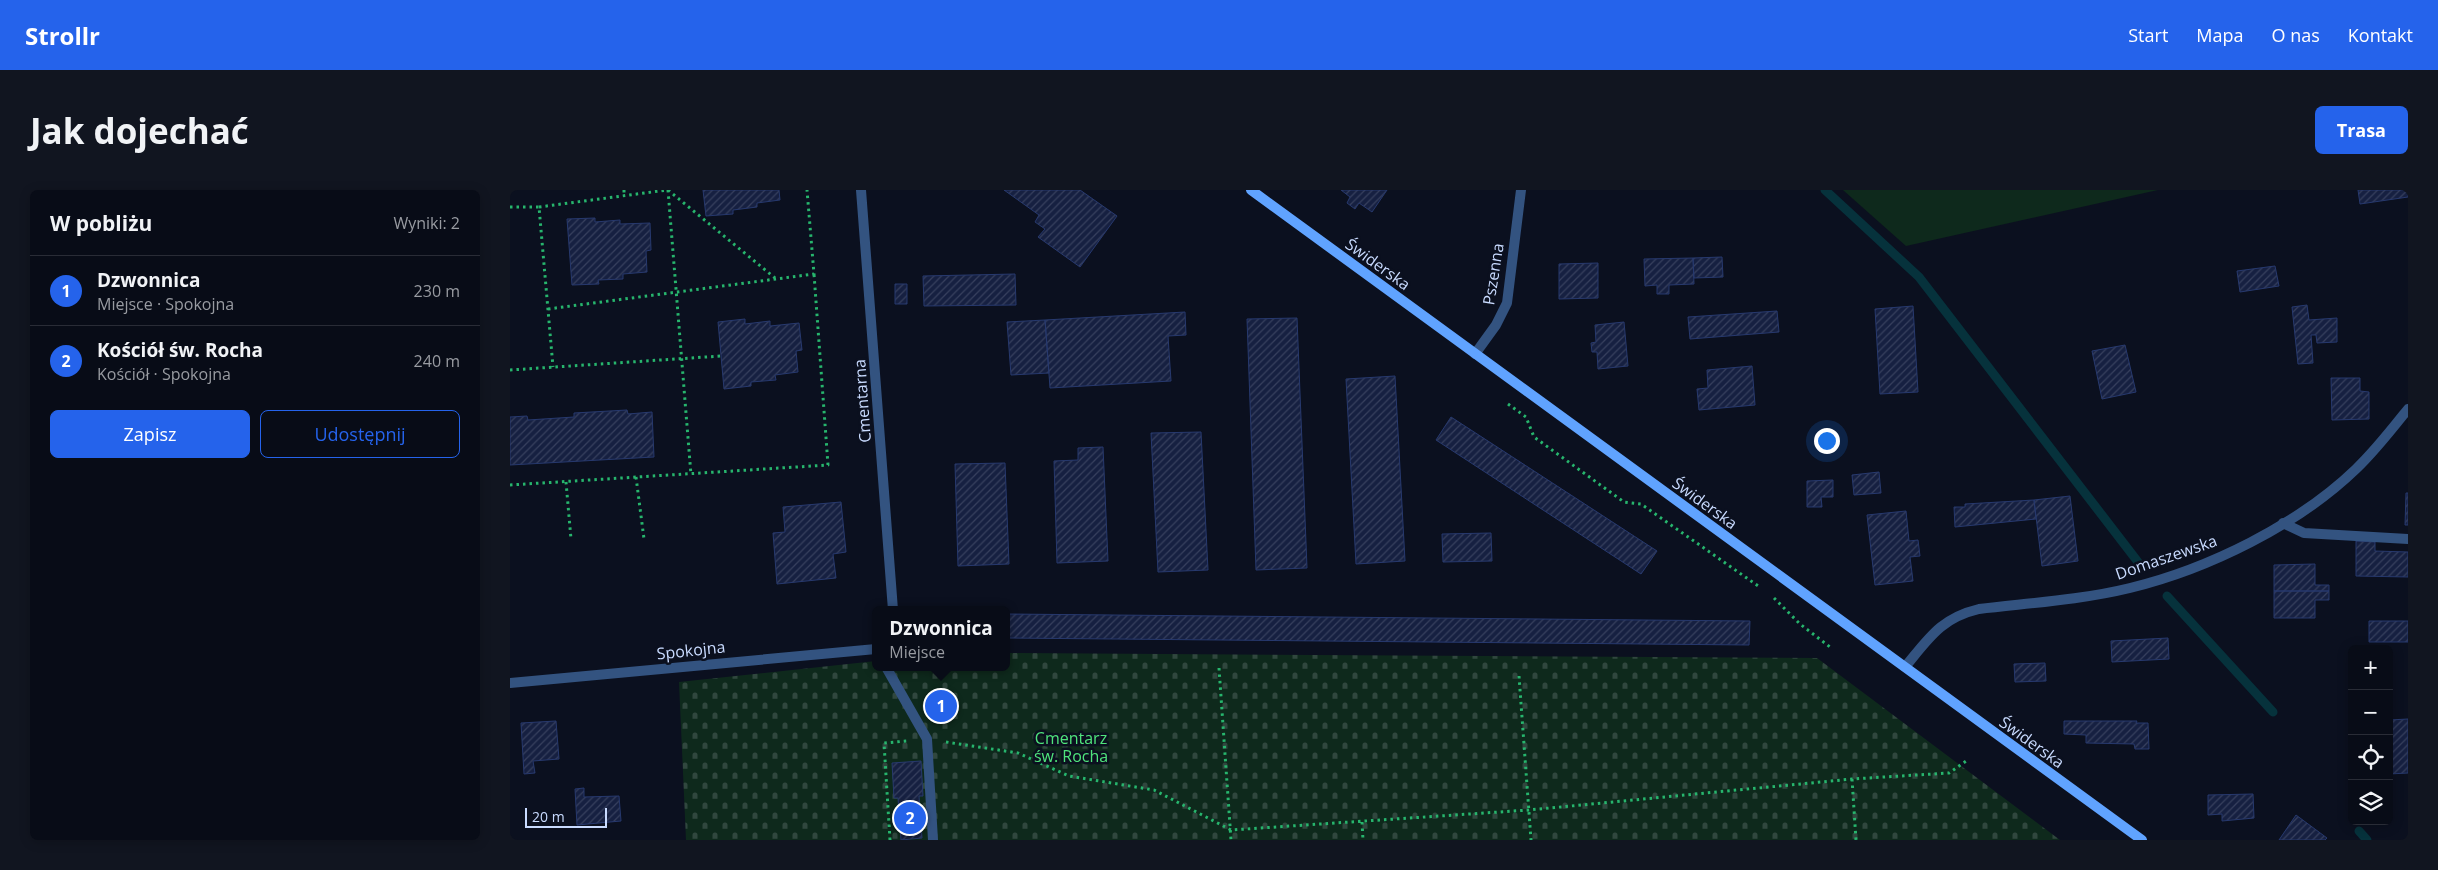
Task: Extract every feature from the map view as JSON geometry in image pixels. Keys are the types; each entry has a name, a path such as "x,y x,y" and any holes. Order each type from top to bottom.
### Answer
{"main road":[{"name":"Świderska","path":"1251,190 2142,840"}],"street":[{"name":"Cmentarna","path":"861,190 894,606"},
{"name":"Pszenna","path":"1475,354 1496,325 1507,303 1521,190"},
{"name":"Domaszewska","path":"1905,667 1927,640 1959,614 2129,588 2189,569 2233,550 2284,523 2322,497 2356,469 2408,408"},
{"path":"2284,523 2304,534 2408,539"},
{"name":"Spokojna","path":"510,683 872,649"},
{"path":"888,671 927,739 933,840"}],"path":[{"path":"624,190 624,196"},
{"path":"667,190 691,475"},
{"path":"510,207 539,206 667,190 776,279"},
{"path":"510,485 828,465 807,190"},
{"path":"539,206 553,367"},
{"path":"548,309 814,274"},
{"path":"510,370 721,356"},
{"path":"1503,400 1526,417 1534,437 1624,502 1641,504 1774,598 1800,624 1830,646"},
{"path":"636,477 644,539"},
{"path":"566,482 571,539"},
{"path":"1219,668 1231,840"},
{"path":"1519,676 1531,840"},
{"path":"890,840 884,743 927,739 1018,753 1070,776 1154,790 1231,830 1529,810 1852,778 1949,773 1969,759"},
{"path":"1852,778 1856,840"},
{"path":"1362,822 1363,840"}],"green space":[{"path":"1843,190 2158,190 1906,246"},
{"name":"Cmentarz św. Rocha","path":"1010,653 1817,658 2060,840 686,840 679,682 872,661 872,671 1010,671"}],"building":[{"path":"703,190 779,190 780,200 757,203 757,207 733,210 733,214 706,216"},
{"path":"1004,190 1080,190 1117,216 1080,267 1038,237 1045,229 1035,222 1039,215"},
{"path":"1341,190 1387,190 1372,212 1359,203 1355,209 1347,203 1350,197"},
{"path":"2358,190 2408,190 2408,197 2360,204"},
{"path":"595,218 595,222 620,220 620,224 650,223 651,250 646,251 647,272 623,274 623,279 598,280 599,284 572,285 567,219"},
{"path":"1722,257 1723,277 1694,278 1693,258"},
{"path":"1693,258 1694,284 1669,285 1669,294 1657,294 1657,285 1645,286 1644,259"},
{"path":"1598,263 1598,298 1559,299 1559,264"},
{"path":"2275,266 2279,286 2240,292 2237,271"},
{"path":"1015,274 1016,305 924,306 923,276"},
{"path":"895,284 907,284 907,304 895,304"},
{"path":"2307,305 2309,320 2337,318 2337,342 2317,343 2316,335 2311,335 2313,363 2298,364 2292,307"},
{"path":"1913,306 1918,392 1880,394 1875,309"},
{"path":"1777,311 1779,332 1690,339 1688,317"},
{"path":"1185,312 1186,335 1168,336 1171,381 1050,388 1045,320"},
{"path":"1297,318 1307,568 1256,570 1247,319"},
{"path":"745,319 745,324 770,321 770,326 799,323 802,350 796,351 798,372 775,375 776,380 751,382 751,386 724,389 718,322"},
{"path":"1045,320 1049,373 1011,375 1007,322"},
{"path":"1624,322 1628,366 1598,369 1597,352 1592,352 1591,343 1596,342 1595,325"},
{"path":"2125,345 2136,392 2102,399 2092,351"},
{"path":"1752,366 1755,405 1699,410 1697,389 1708,388 1707,370"},
{"path":"1395,376 1405,561 1356,564 1346,379"},
{"path":"2331,378 2360,378 2360,391 2369,392 2369,419 2332,420"},
{"path":"627,410 628,414 652,412 654,457 510,465 510,417 527,416 528,420 574,417 574,413"},
{"path":"1451,417 1657,551 1641,574 1436,440"},
{"path":"1201,432 1208,570 1158,572 1151,433"},
{"path":"1103,447 1108,561 1057,563 1054,461 1078,460 1078,448"},
{"path":"1005,463 1009,564 958,566 955,464"},
{"path":"1879,472 1881,493 1854,495 1852,475"},
{"path":"1833,480 1833,497 1821,497 1822,507 1807,507 1807,481"},
{"path":"2406,493 2408,493 2408,525 2405,525"},
{"path":"2070,496 2078,561 2042,566 2034,500"},
{"path":"2034,500 2036,519 1955,527 1954,507 1965,507 1965,504"},
{"path":"841,502 846,552 833,554 836,578 777,584 773,533 785,532 783,507"},
{"path":"1906,511 1909,541 1918,540 1920,556 1910,557 1913,581 1875,585 1867,515"},
{"path":"1491,533 1492,561 1443,562 1442,534"},
{"path":"2356,541 2375,542 2375,551 2408,552 2408,577 2356,576"},
{"path":"2315,564 2315,585 2329,585 2329,591 2274,591 2274,565"},
{"path":"2274,591 2329,591 2329,600 2315,600 2315,618 2274,618"},
{"path":"1010,614 1750,621 1749,645 1010,638"},
{"path":"2369,621 2408,621 2408,642 2369,642"},
{"path":"2168,638 2169,659 2112,662 2111,641"},
{"path":"2045,663 2046,681 2015,682 2014,664"},
{"path":"952,694 953,717 931,718 930,695"},
{"path":"2408,719 2408,773 2393,774 2393,720"},
{"path":"556,721 559,759 533,761 535,773 524,774 521,723"},
{"path":"2064,721 2137,721 2136,723 2148,723 2149,749 2135,749 2134,744 2086,743 2086,735 2064,734"},
{"path":"921,761 923,796 919,796 922,838 901,840 898,798 894,798 892,763"},
{"path":"584,788 584,797 619,796 621,821 577,825 575,789"},
{"path":"2253,794 2254,818 2222,821 2222,814 2208,815 2208,795"},
{"path":"2296,815 2327,838 2325,840 2279,840"}],"waterway":[{"path":"1825,190 1919,277 2138,562"},
{"path":"2167,596 2273,712"},
{"path":"2359,831 2367,840"}],"place":[{"name":"Dzwonnica","path":"941,706"},
{"name":"Kościół św. Rocha","path":"910,818"}]}
